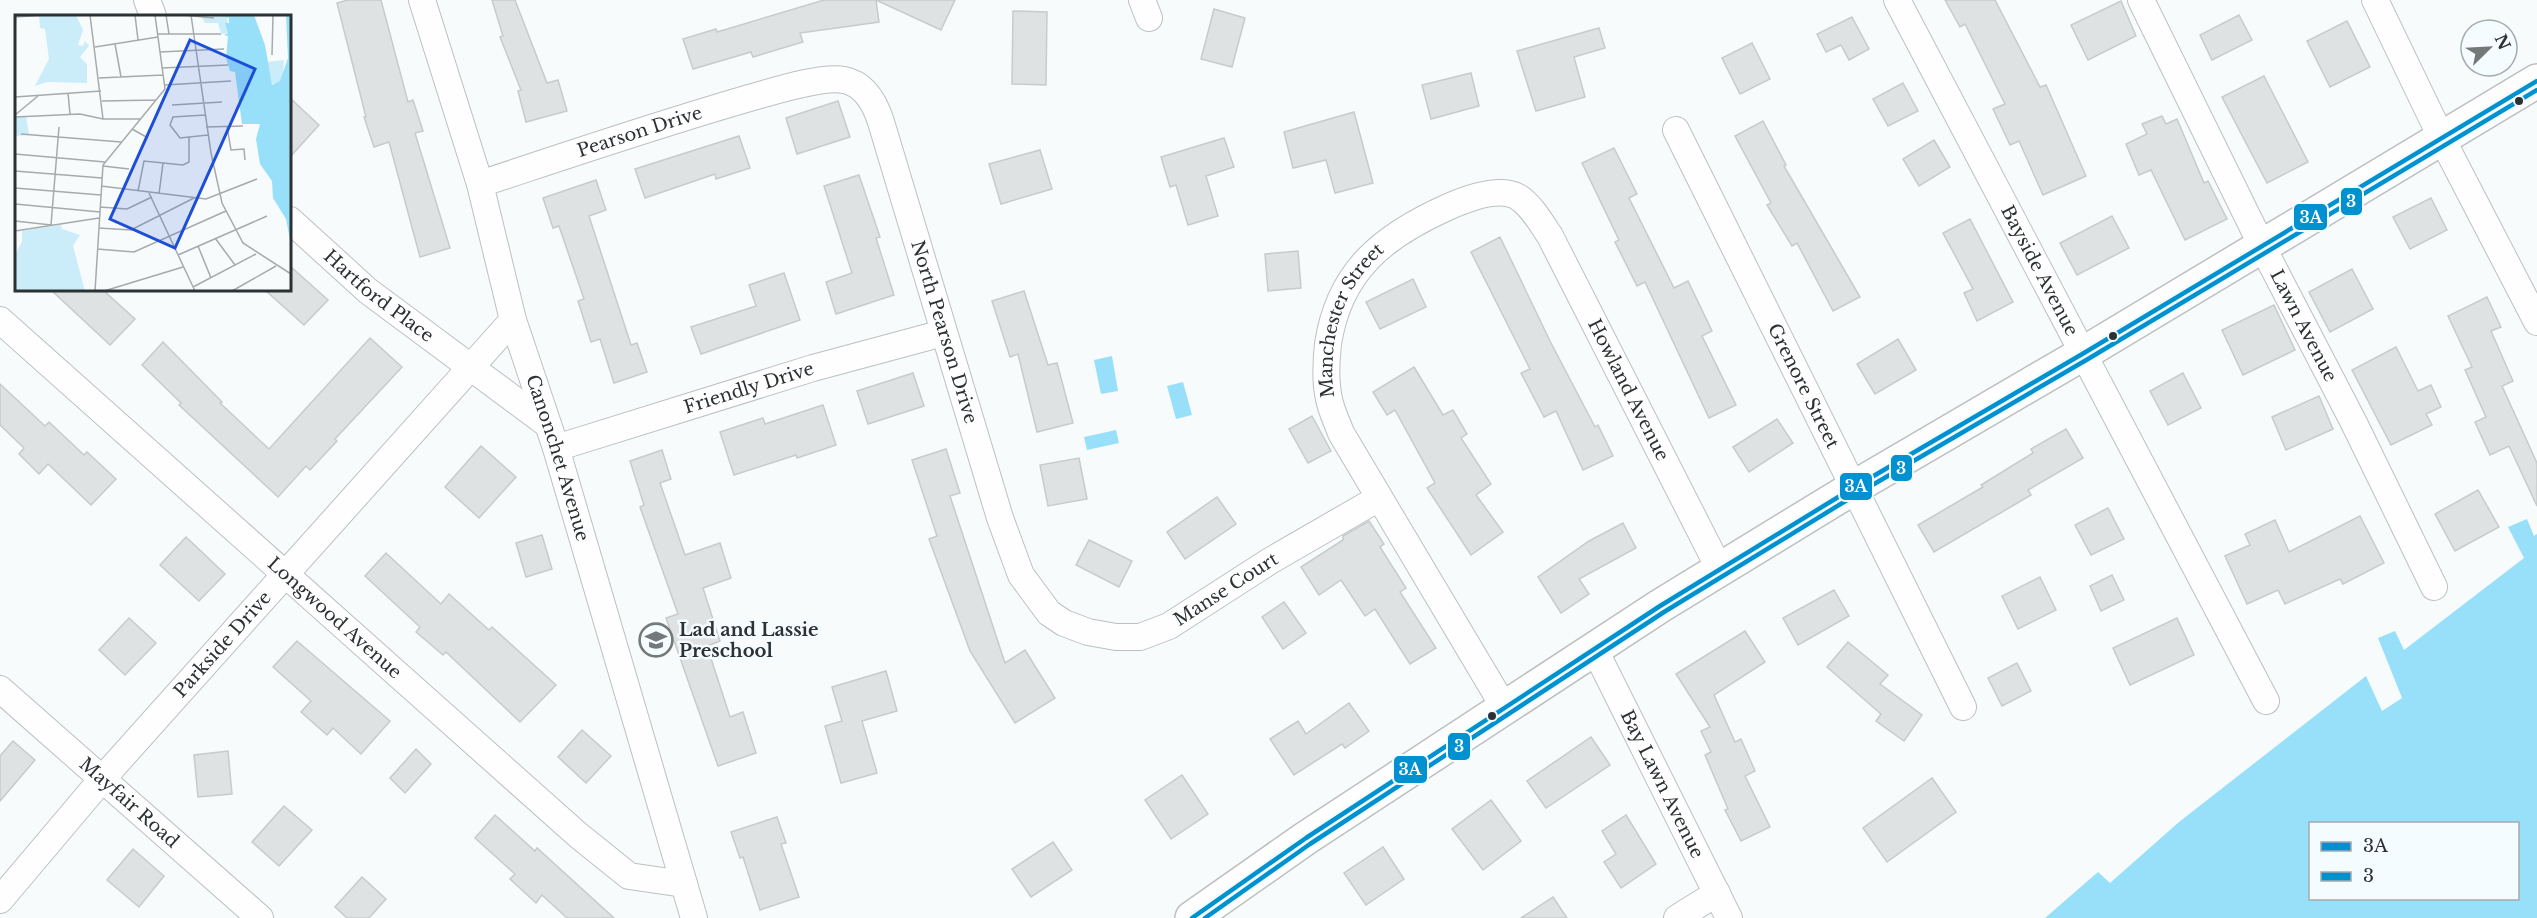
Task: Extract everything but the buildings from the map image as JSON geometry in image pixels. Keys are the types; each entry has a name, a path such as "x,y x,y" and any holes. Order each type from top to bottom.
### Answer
{"street":[{"path":"147,0 153,15"},
{"name":"Canonchet Avenue","path":"422,0 480,184 513,320 552,436 694,918"},
{"name":"Bayside Avenue","path":"1897,0 2266,701"},
{"name":"Lawn Avenue","path":"2141,0 2434,587"},
{"path":"2375,0 2442,139 2537,322"},
{"name":"North Pearson Drive","path":"803,85 843,79 861,86 875,105 1000,518 1021,575 1049,613 1064,623"},
{"path":"1192,918 1306,838 1720,570 1853,488 2084,353 2537,81"},
{"name":"Pearson Drive","path":"480,184 659,124 803,85"},
{"name":"Grenore Street","path":"1676,130 1964,707"},
{"name":"Manchester Street","path":"1504,708 1341,433 1329,399 1326,363 1332,318 1352,274 1379,247 1421,219 1463,200 1494,194 1517,196 1535,214"},
{"name":"Howland Avenue","path":"1535,214 1550,236 1720,570"},
{"name":"Hartford Place","path":"291,221 368,291 472,366 552,436"},
{"name":"Longwood Avenue","path":"0,320 578,835 629,876 684,884"},
{"path":"472,366 513,320"},
{"name":"Friendly Drive","path":"552,436 943,333"},
{"name":"Parkside Drive","path":"0,900 103,778 472,366"},
{"name":"Manse Court","path":"1064,623 1088,632 1116,637 1140,637 1169,626 1270,561 1379,498"},
{"name":"Bay Lawn Avenue","path":"1596,650 1729,918"},
{"name":"Mayfair Road","path":"0,689 260,918"},
{"path":"1677,918 1717,893"}],"water":[{"path":"1112,356 1118,391 1101,394 1094,360"},
{"path":"1183,382 1192,415 1176,419 1167,386"},
{"path":"1116,430 1119,443 1087,450 1084,437"},
{"path":"2527,519 2534,536 2537,534 2537,918 2045,918 2098,872 2110,883 2179,822 2366,676 2382,711 2402,698 2378,638 2395,631 2404,650 2524,558 2508,527"}],"transit line":[{"name":"3A","path":"1192,918 1306,838 1660,606 1853,488 2084,353 2537,81"},
{"name":"3","path":"1205,918 1310,844 1664,612 1857,494 2088,359 2537,90"}],"place":[{"name":"Lad and Lassie Preschool","path":"656,640"}]}
